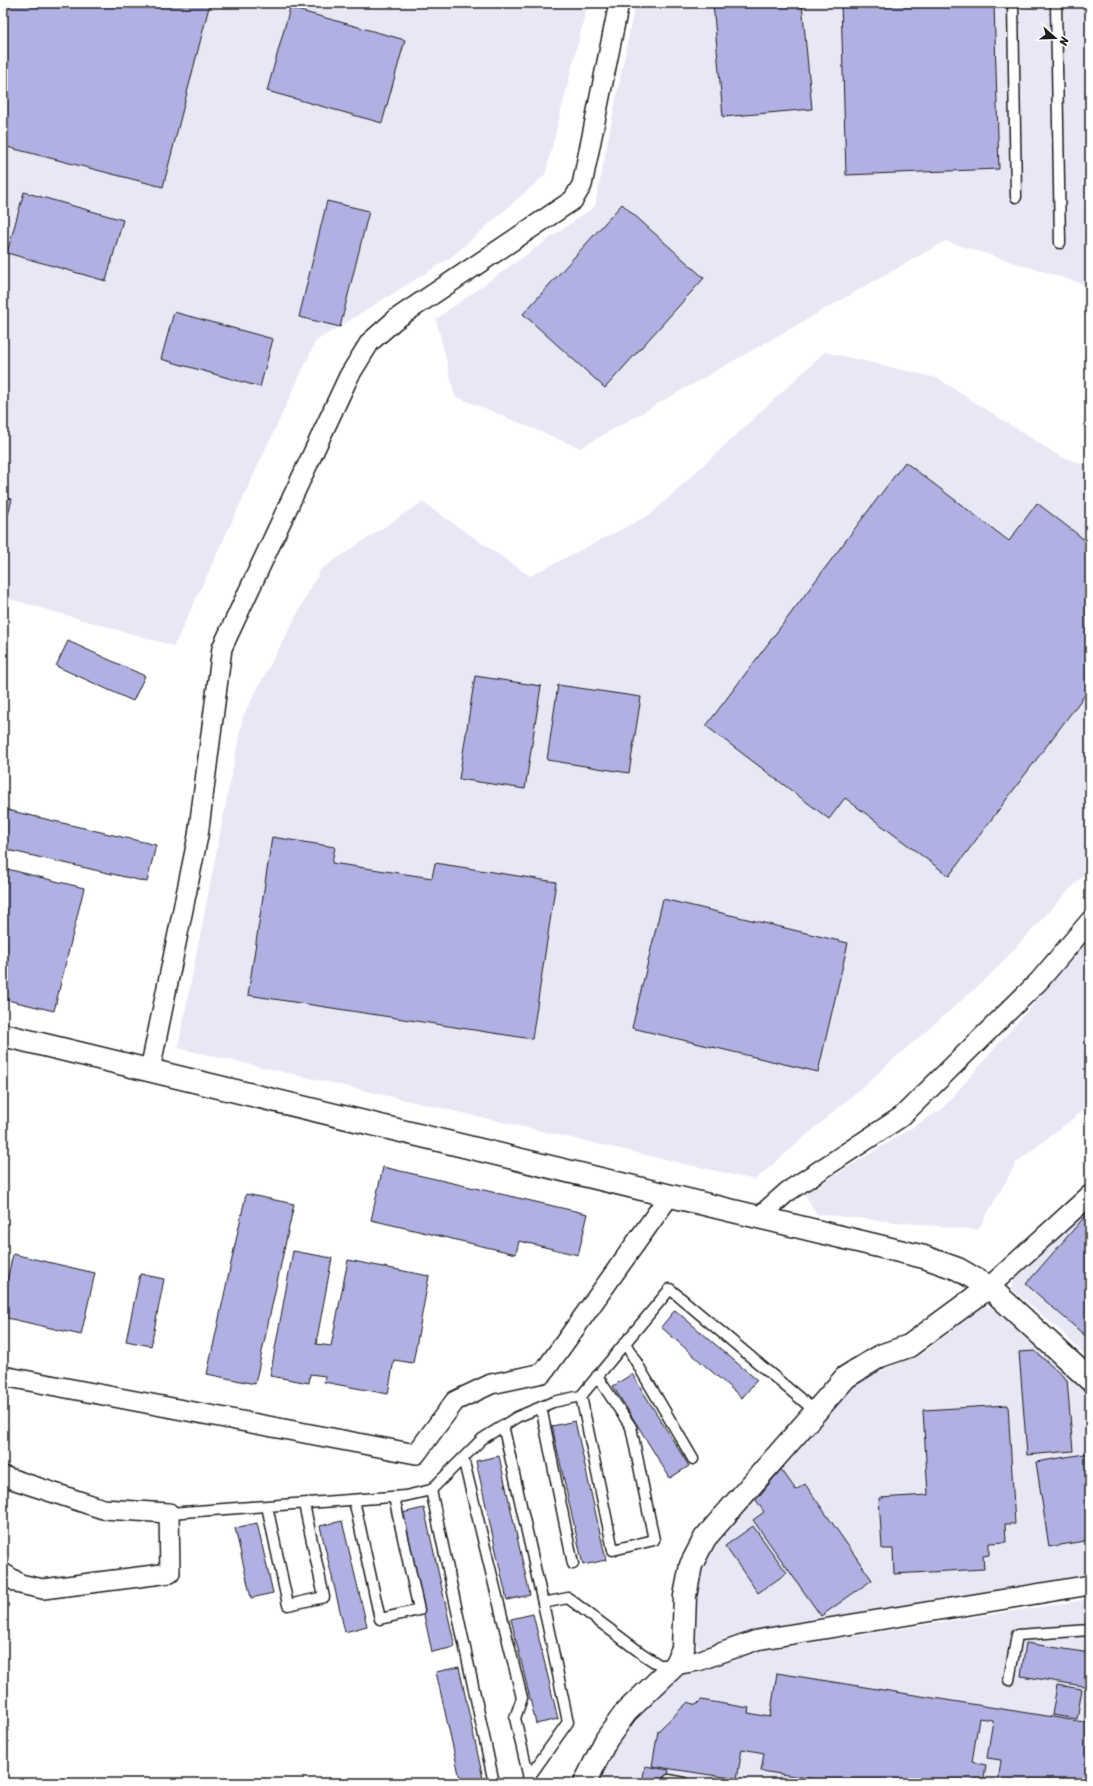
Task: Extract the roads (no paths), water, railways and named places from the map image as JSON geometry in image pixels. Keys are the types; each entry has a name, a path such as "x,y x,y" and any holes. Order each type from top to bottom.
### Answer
{"street":[{"path":"150,1070 198,836 222,648 349,376 370,342 396,319 573,200 582,185 619,3"},
{"path":"759,1217 787,1192 905,1112 1039,982 1090,921"},
{"path":"3,1035 924,1257 958,1269 989,1287 1090,1380"},
{"path":"3,1376 416,1454 455,1401 491,1384 543,1373 670,1195"},
{"path":"585,1783 606,1740 626,1712 675,1665 683,1649 685,1596 691,1565 705,1538 846,1377 880,1356 909,1346 989,1287 1090,1195"},
{"path":"3,1476 103,1508 169,1513 170,1573 43,1590 20,1584 3,1573"},
{"path":"675,1665 698,1661 757,1640 1090,1585"}],"lane":[{"path":"1013,3 1016,197"},
{"path":"1056,3 1060,243"},
{"path":"169,1513 394,1497 431,1490 482,1439 504,1425 517,1417 553,1402 581,1396 670,1289 816,1411"},
{"path":"625,1343 693,1459"},
{"path":"581,1396 613,1550 654,1540 631,1427 597,1376"},
{"path":"541,1407 573,1564"},
{"path":"504,1425 568,1722 527,1780"},
{"path":"463,1458 522,1698 515,1718 527,1780"},
{"path":"431,1490 494,1783"},
{"path":"354,1500 380,1619 419,1610 394,1497"},
{"path":"267,1506 288,1605 324,1597 304,1504"},
{"path":"543,1603 568,1598 659,1665 675,1665"},
{"path":"1009,1680 1016,1635 1090,1630"},
{"path":"668,1783 669,1780 685,1783"}]}
